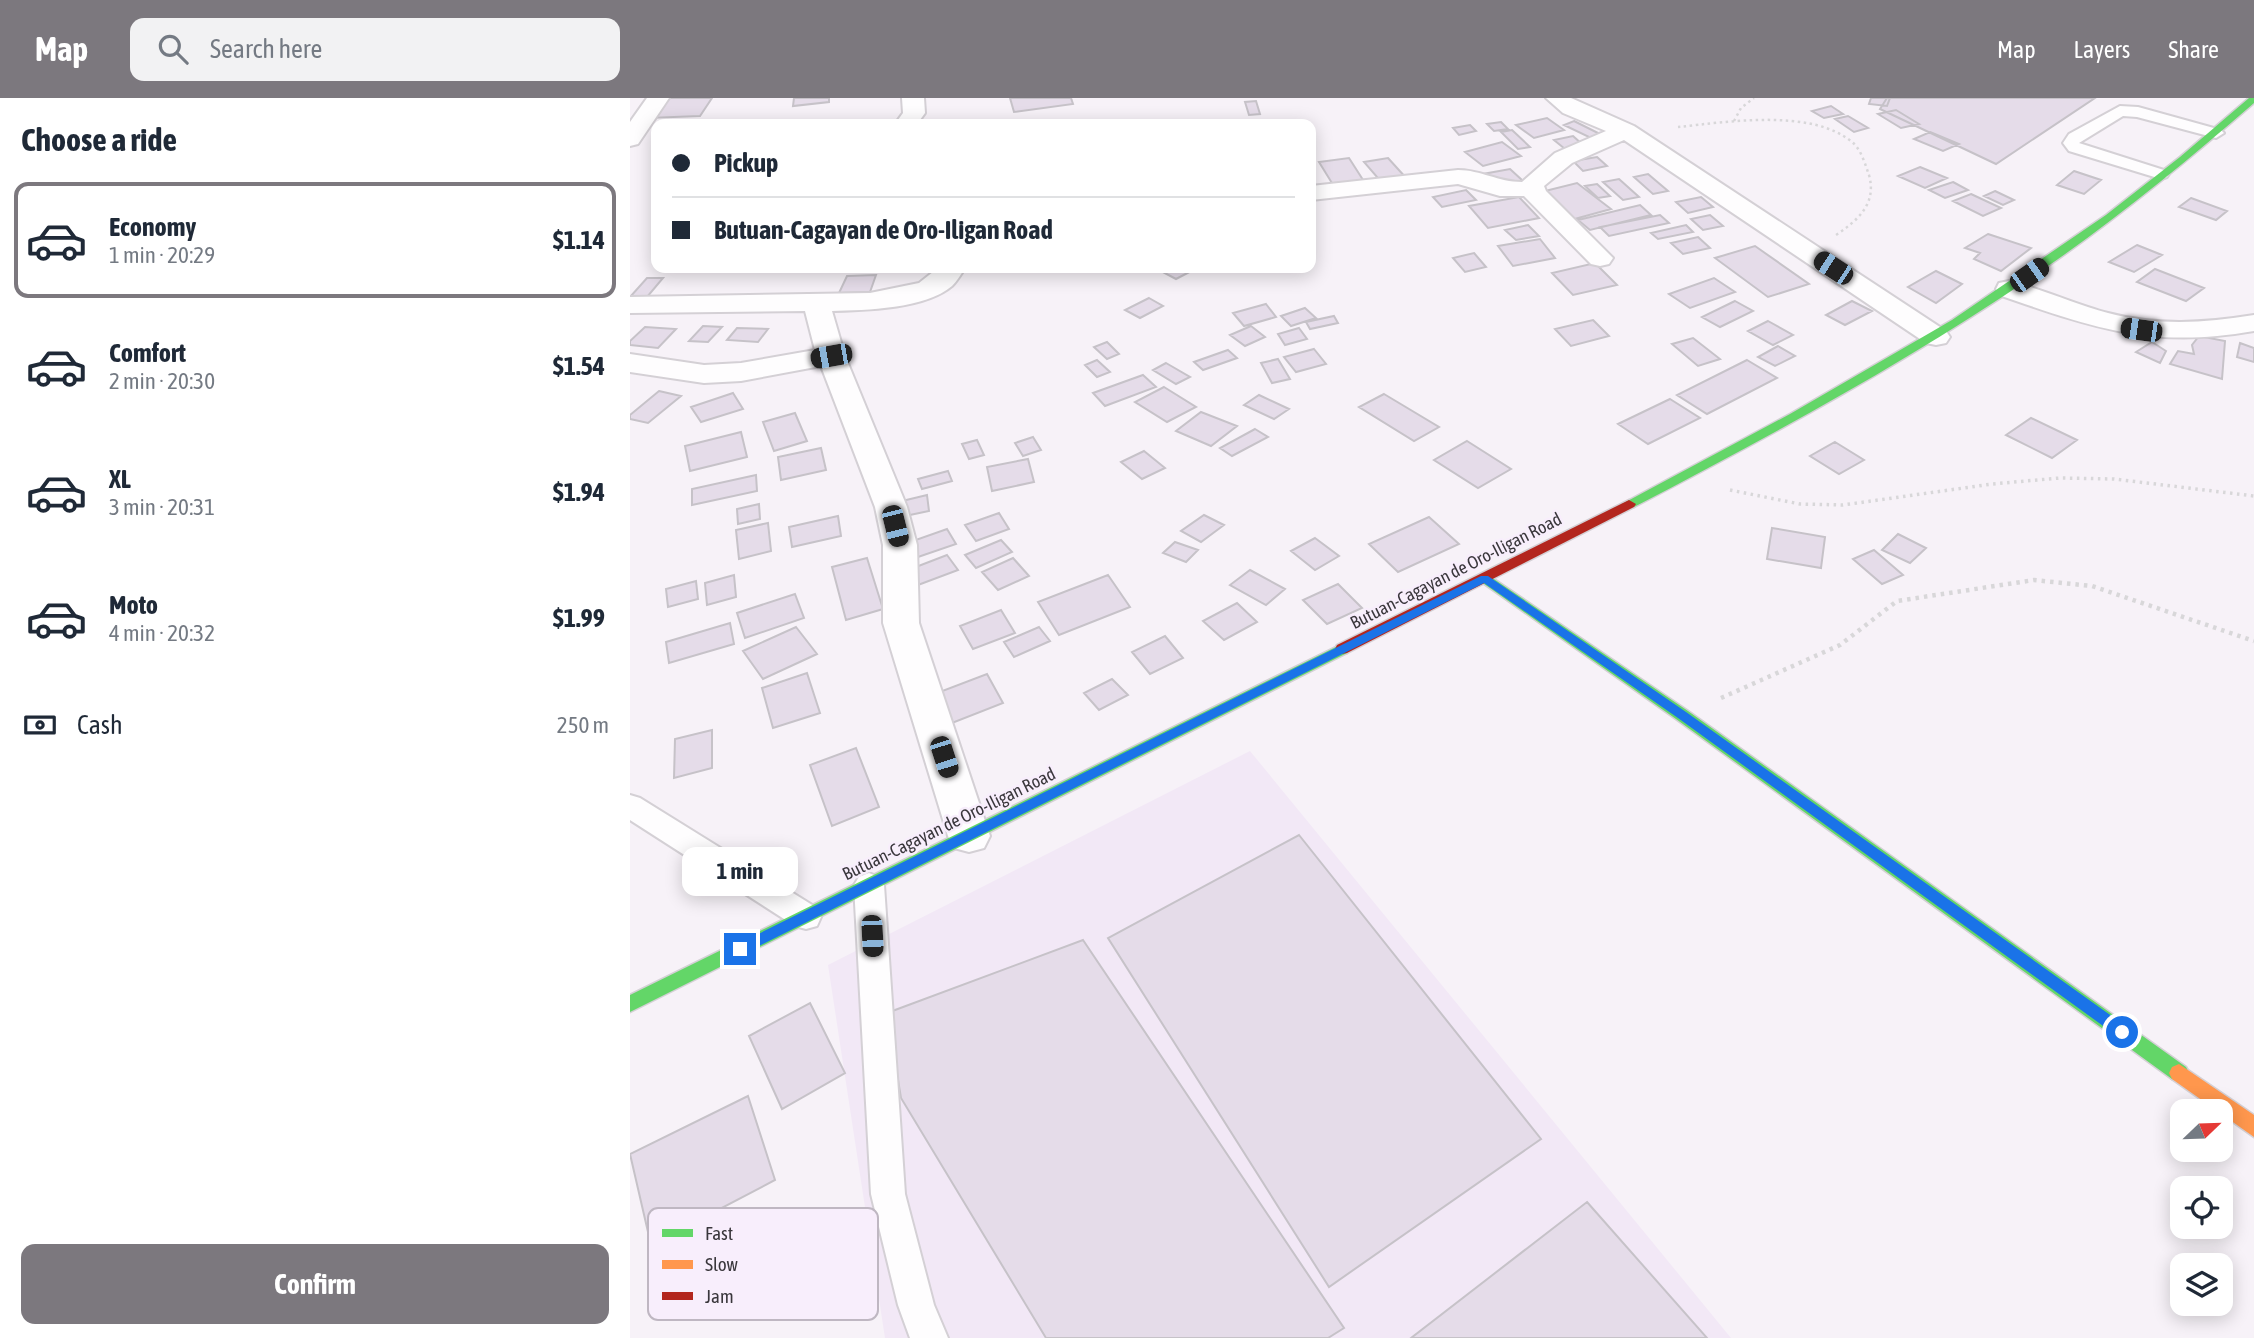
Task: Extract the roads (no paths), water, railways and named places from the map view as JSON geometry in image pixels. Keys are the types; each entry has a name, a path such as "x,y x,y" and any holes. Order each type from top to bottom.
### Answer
{"main road":[{"name":"Butuan-Cagayan de Oro-Iligan Road","path":"630,1004 1677,480 1936,337 2009,289 2216,134 2254,98"},
{"path":"1485,578 1682,715 2254,1127"}],"street":[{"path":"630,139 658,98"},
{"path":"910,119 914,113 913,98"},
{"path":"1557,98 1571,108 1626,131 1936,337"},
{"path":"1532,189 1542,174 1567,154 1626,131"},
{"path":"1316,192 1458,177 1500,189 1532,189 1600,258"},
{"path":"630,305 873,301 906,295 944,281 949,273"},
{"path":"2009,289 2117,326 2164,333 2207,331 2254,323"},
{"path":"816,303 831,356 891,508 900,545 901,623 969,836"},
{"path":"630,363 704,374 741,372 831,356"}],"lane":[{"path":"2161,174 2075,148 2071,143 2075,137 2120,111 2138,113 2216,134"},
{"path":"630,806 806,917"},
{"path":"869,885 888,1194 916,1305 929,1338"}]}
